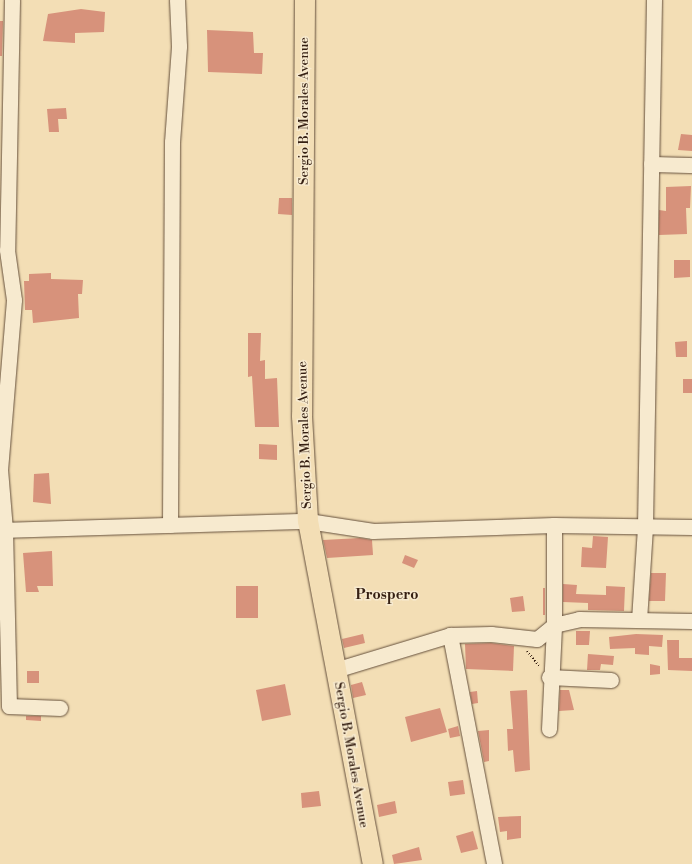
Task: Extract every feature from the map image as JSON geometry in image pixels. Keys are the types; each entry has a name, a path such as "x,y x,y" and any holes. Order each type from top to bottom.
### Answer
{"main road":[{"name":"Sergio B. Morales Avenue","path":"305,0 302,416 308,521 335,670 373,864"}],"street":[{"path":"12,0 6,83 4,196 7,250 14,300 0,469 3,530 4,705 60,708"},
{"path":"170,525 172,150 179,46 177,0"},
{"path":"640,620 645,526 654,0"},
{"path":"651,164 692,165"},
{"path":"3,530 308,521 373,531 554,525 692,527"},
{"path":"549,729 549,677 554,625 554,525"},
{"path":"335,670 450,635 514,635 537,640 554,625 579,618 692,621"},
{"path":"450,635 494,864"},
{"path":"549,677 611,680"}],"path":[{"path":"514,635 549,677"}],"building":[{"path":"81,9 105,12 104,32 75,33 75,43 43,41 48,14"},
{"path":"0,21 3,21 2,56 0,56"},
{"path":"207,30 253,32 254,53 263,53 262,74 208,72"},
{"path":"66,108 67,119 58,119 59,132 49,132 47,109"},
{"path":"681,134 692,135 692,151 678,150"},
{"path":"691,186 690,208 686,208 687,234 659,235 659,210 666,211 666,187"},
{"path":"279,198 292,198 292,215 278,214"},
{"path":"674,260 690,260 690,277 674,278"},
{"path":"51,273 51,279 83,280 82,294 78,294 79,318 33,323 32,310 25,310 24,281 29,281 29,274"},
{"path":"248,333 261,333 260,361 265,360 265,379 277,378 279,427 255,427 252,376 248,377"},
{"path":"687,341 687,357 676,357 675,342"},
{"path":"683,379 692,379 692,393 683,393"},
{"path":"259,444 277,445 277,460 259,459"},
{"path":"49,473 51,504 33,502 34,474"},
{"path":"593,536 608,537 606,568 581,567 582,547 592,548"},
{"path":"360,538 372,540 373,555 327,558 323,540"},
{"path":"52,551 53,586 37,586 39,592 26,592 23,553"},
{"path":"405,555 418,560 414,568 402,563"},
{"path":"651,573 666,573 665,601 649,601"},
{"path":"563,584 577,585 576,594 606,595 606,586 625,587 624,611 588,610 588,603 563,602"},
{"path":"236,586 258,586 258,618 236,618"},
{"path":"543,588 545,588 545,615 543,615"},
{"path":"523,596 525,611 512,612 510,598"},
{"path":"576,631 590,631 589,645 576,645"},
{"path":"363,634 365,643 344,648 342,639"},
{"path":"636,634 663,635 662,647 649,646 649,655 635,654 635,648 610,649 609,637"},
{"path":"667,640 679,640 679,658 692,658 692,671 668,670"},
{"path":"491,643 514,646 513,671 466,669 465,644"},
{"path":"588,654 614,656 613,665 601,664 600,670 587,670"},
{"path":"650,664 660,666 660,674 650,675"},
{"path":"27,671 39,671 39,683 27,683"},
{"path":"362,682 366,695 353,698 351,685"},
{"path":"285,684 291,715 262,721 256,690"},
{"path":"527,690 530,770 515,772 513,750 508,751 507,729 513,729 510,691"},
{"path":"560,690 569,690 574,710 559,711"},
{"path":"477,691 478,703 472,704 470,692"},
{"path":"440,708 447,732 411,742 405,717"},
{"path":"26,716 41,716 41,721 26,720"},
{"path":"458,726 460,736 450,738 448,729"},
{"path":"489,730 489,761 484,762 478,731"},
{"path":"463,780 465,794 450,796 448,782"},
{"path":"319,791 321,806 302,808 301,793"},
{"path":"395,801 397,813 379,817 377,805"},
{"path":"521,816 521,838 507,840 507,831 500,832 498,817"},
{"path":"473,831 478,849 461,853 456,836"},
{"path":"419,847 422,860 394,864 392,855"}],"district":[{"name":"Prospero","path":"387,595"}]}
